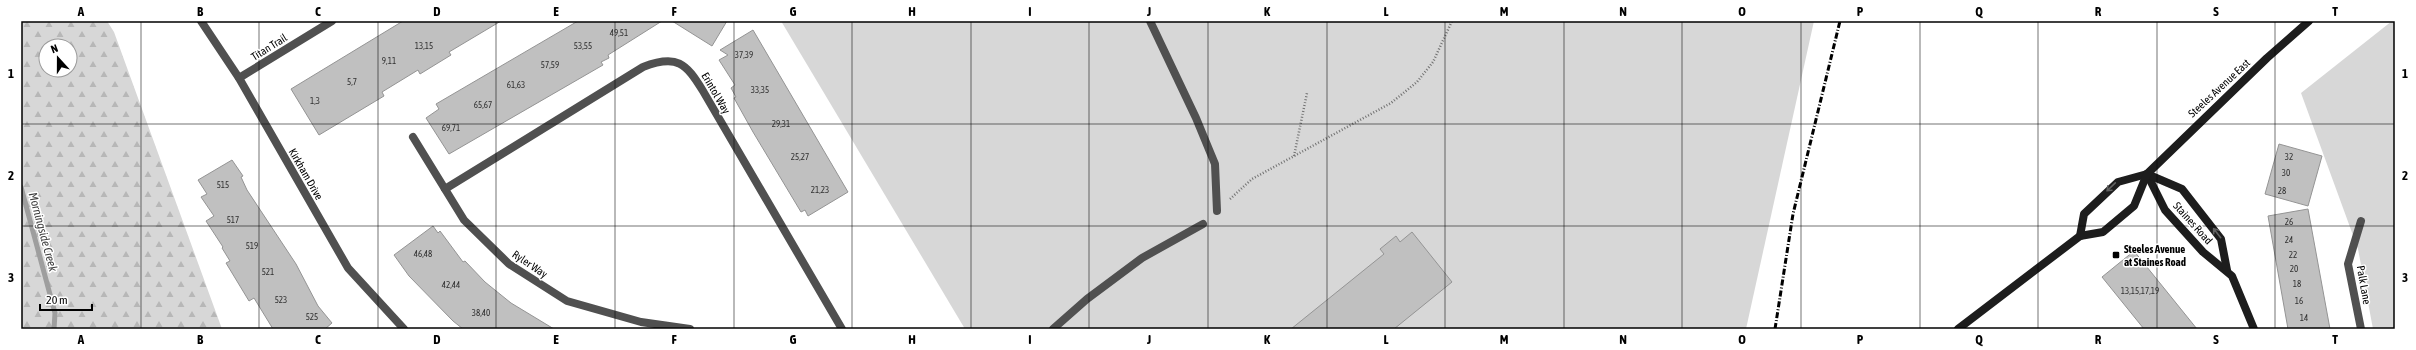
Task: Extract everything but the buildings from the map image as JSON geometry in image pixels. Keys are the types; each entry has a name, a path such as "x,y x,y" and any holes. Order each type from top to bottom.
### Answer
{"main road":[{"name":"Steeles Avenue East","path":"1958,329 2080,236 2103,232 2134,206 2147,174 2267,58 2310,21"},
{"name":"Steeles Avenue East","path":"2080,236 2084,214 2118,182 2147,174"},
{"name":"Staines Road","path":"2147,174 2182,189 2222,239 2227,270"},
{"name":"Staines Road","path":"2147,174 2165,210 2203,252 2227,270 2240,290 2254,329"}],"street":[{"name":"Kirkham Drive","path":"201,21 239,78 348,268 404,329"},
{"name":"Titan Trail","path":"239,78 332,21"},
{"path":"1150,21 1196,118 1215,164 1217,211"},
{"name":"Erintol Way","path":"445,188 644,67 654,63 679,62 690,70 700,86 842,329"},
{"name":"Ryler Way","path":"413,137 464,220 509,264 567,300 641,322 690,329"},
{"name":"Palk Lane","path":"2361,221 2348,264 2361,329"},
{"path":"1053,329 1087,299 1142,258 1203,224"}],"path":[{"path":"1217,211 1252,179 1390,103 1417,82 1433,62 1452,21"},
{"path":"1294,157 1307,93"}],"green space":[{"path":"21,21 107,21 114,32 222,329 21,329"},
{"path":"781,21 1814,21 1746,329 965,329"},
{"path":"2392,21 2395,21 2395,329 2373,329 2358,249 2301,93"}],"waterway":[{"name":"Morningside Creek","path":"21,187 55,313 54,329"}],"railway":[{"path":"1775,329 1793,214 1840,21"}],"place":[{"name":"Steeles Avenue at Staines Road","path":"2116,255"}]}
